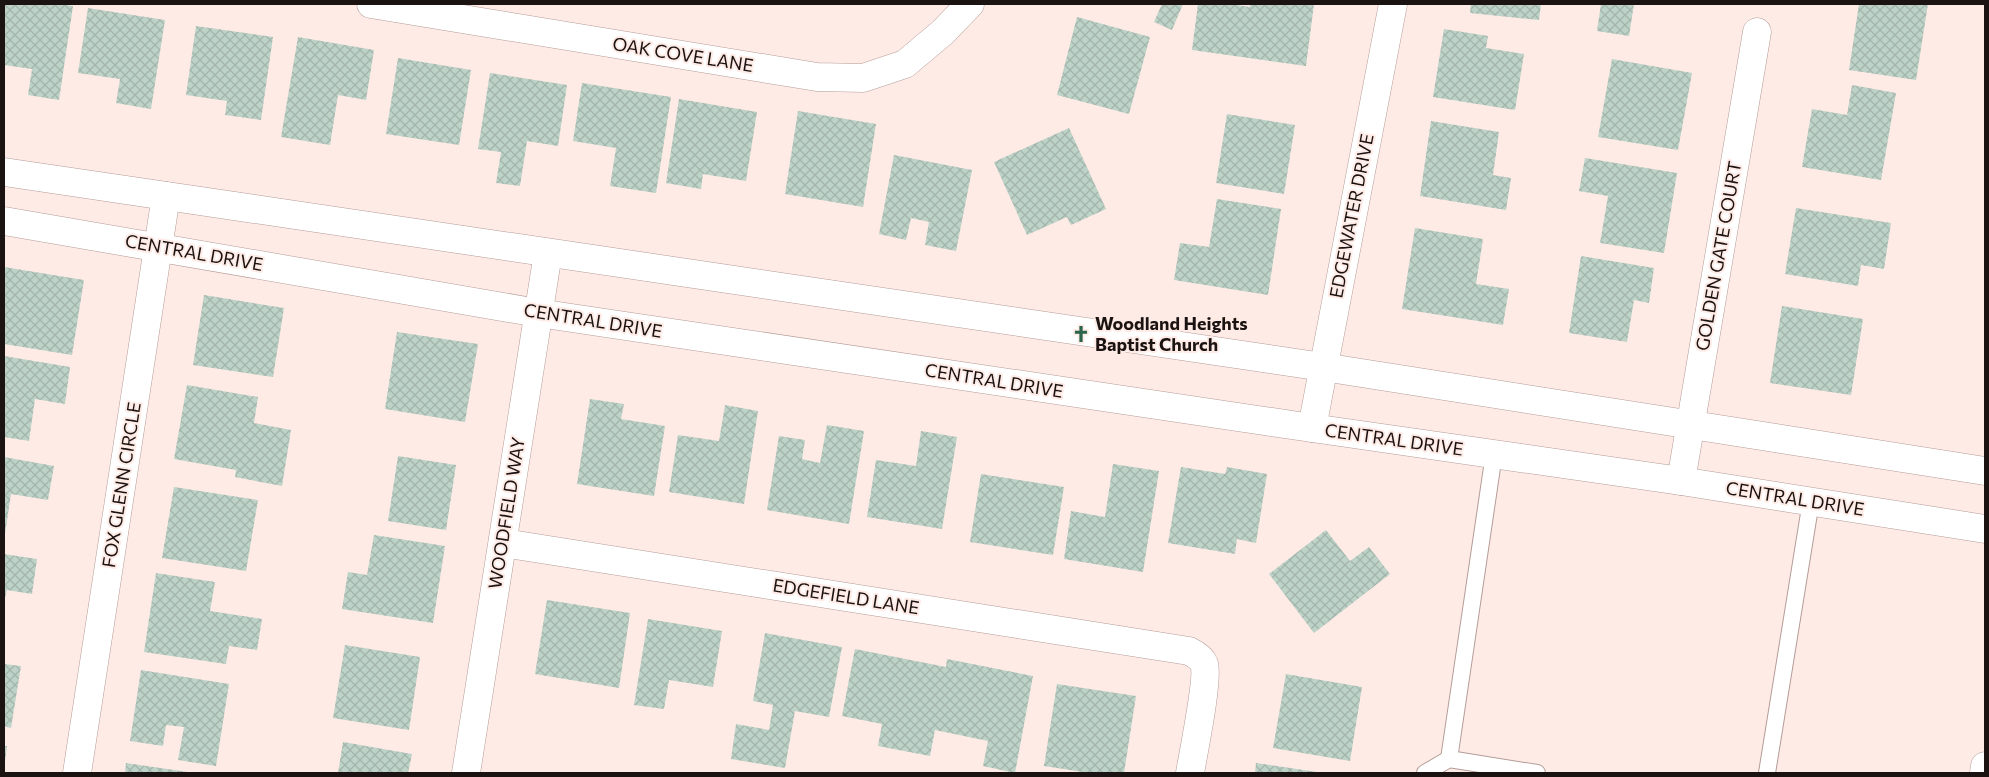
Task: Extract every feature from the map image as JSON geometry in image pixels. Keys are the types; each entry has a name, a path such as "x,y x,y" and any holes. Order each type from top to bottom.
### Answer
{"main road":[{"name":"OAK COVE LANE","path":"372,4 818,77 863,78 905,64 943,32 970,4"},
{"name":"EDGEWATER DRIVE","path":"1312,428 1393,4"},
{"name":"GOLDEN GATE COURT","path":"1681,480 1757,32"},
{"path":"4,172 1324,367 1985,471"},
{"name":"FOX GLENN CIRCLE","path":"77,773 166,196"},
{"name":"CENTRAL DRIVE","path":"4,221 538,313 1312,428 1681,480 1985,529"},
{"name":"WOODFIELD WAY","path":"466,773 548,253"},
{"name":"EDGEFIELD LANE","path":"503,543 1190,651 1197,655 1204,664 1204,681 1190,773"},
{"path":"1984,773 1985,766"}],"lane":[{"path":"1449,759 1494,454"},
{"path":"1767,773 1811,502"},
{"path":"1425,773 1449,759 1537,773"}],"building":[{"path":"5,4 60,4 73,6 59,100 28,95 32,69 4,65"},
{"path":"1162,4 1183,4 1172,30 1154,22"},
{"path":"1198,4 1229,4 1250,7 1250,4 1314,4 1306,66 1192,50"},
{"path":"1471,4 1541,4 1539,20 1470,13"},
{"path":"1601,4 1634,4 1629,36 1597,31"},
{"path":"1859,4 1928,4 1916,80 1849,70"},
{"path":"88,8 165,20 151,109 116,103 120,79 78,73"},
{"path":"1077,17 1150,37 1129,114 1057,95"},
{"path":"196,26 273,37 261,120 225,115 227,101 186,95"},
{"path":"1444,29 1488,36 1486,48 1524,54 1515,110 1433,97"},
{"path":"298,37 374,50 366,100 338,95 330,145 281,137"},
{"path":"398,58 471,70 459,145 386,134"},
{"path":"1612,59 1692,73 1678,150 1598,137"},
{"path":"490,73 567,85 558,146 527,141 520,186 496,183 501,152 478,149"},
{"path":"582,83 671,97 656,193 610,186 616,148 573,141"},
{"path":"1852,85 1896,93 1881,180 1802,167 1812,109 1847,115"},
{"path":"679,99 757,112 746,181 703,174 701,189 666,183"},
{"path":"798,111 876,124 863,207 785,194"},
{"path":"1227,114 1295,125 1284,194 1216,183"},
{"path":"1431,121 1499,132 1493,175 1511,178 1506,210 1420,196"},
{"path":"1069,128 1106,209 1071,225 1067,217 1027,235 994,162"},
{"path":"894,155 972,170 956,251 925,245 929,222 911,218 906,240 879,234"},
{"path":"1585,158 1677,173 1664,253 1600,243 1608,196 1579,191"},
{"path":"1217,199 1281,209 1268,295 1174,280 1180,243 1209,247"},
{"path":"1796,208 1891,223 1884,269 1861,265 1858,286 1785,274"},
{"path":"1415,228 1483,239 1476,284 1509,289 1503,325 1402,309"},
{"path":"1581,256 1654,268 1649,303 1634,300 1627,342 1569,333"},
{"path":"4,267 84,280 72,355 4,344"},
{"path":"204,295 284,308 273,377 193,365"},
{"path":"1782,306 1863,319 1851,395 1770,383"},
{"path":"397,332 478,344 465,422 385,409"},
{"path":"4,356 70,367 65,404 35,399 29,441 4,437"},
{"path":"187,385 258,397 254,423 291,430 282,486 235,477 236,470 174,459"},
{"path":"590,399 624,404 621,419 665,426 654,496 577,484"},
{"path":"725,405 758,411 744,504 669,492 678,435 719,441"},
{"path":"827,425 864,431 849,524 767,510 779,436 805,440 802,459 820,463"},
{"path":"921,431 957,437 942,529 867,517 876,460 916,466"},
{"path":"398,456 456,465 446,530 388,521"},
{"path":"4,457 54,466 48,500 11,494 5,534"},
{"path":"1113,464 1159,471 1143,572 1064,559 1071,511 1105,517"},
{"path":"1181,467 1225,474 1227,467 1267,474 1256,543 1237,539 1235,554 1168,543"},
{"path":"981,474 1064,487 1053,555 970,542"},
{"path":"174,487 258,500 246,571 162,558"},
{"path":"1326,530 1350,561 1369,547 1390,574 1314,633 1269,574"},
{"path":"374,535 445,546 433,623 342,609 348,572 367,575"},
{"path":"4,554 37,559 32,594 7,590 4,602"},
{"path":"156,573 215,582 210,611 262,619 257,650 229,646 226,664 144,652"},
{"path":"547,600 630,613 619,688 535,674"},
{"path":"648,619 722,631 713,687 669,680 664,709 634,705"},
{"path":"765,633 842,647 829,717 795,711 785,768 731,759 736,724 769,730 773,705 753,701"},
{"path":"345,645 420,657 409,730 333,718"},
{"path":"855,649 946,667 947,659 1033,676 1015,773 983,766 988,741 935,730 930,756 878,746 882,724 842,716"},
{"path":"4,664 21,666 11,728 4,726"},
{"path":"141,670 229,684 216,766 178,760 184,727 166,725 163,746 130,741"},
{"path":"1286,674 1362,687 1350,761 1273,748"},
{"path":"1057,684 1136,696 1124,773 1089,773 1044,766"},
{"path":"343,742 412,754 408,773 338,773"},
{"path":"4,746 7,746 5,762 4,762"},
{"path":"126,763 188,772 125,773"},
{"path":"1256,763 1317,772 1317,773 1255,773"}],"place":[{"name":"Woodland Heights Baptist Church","path":"1081,334"}]}
